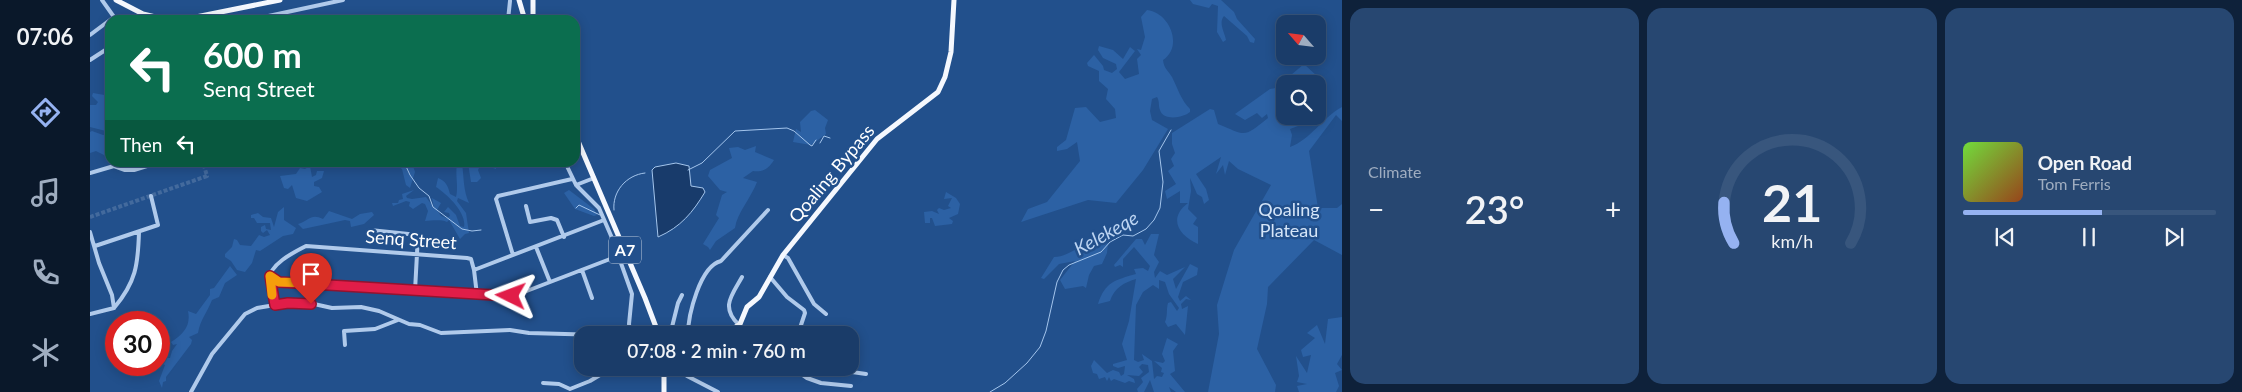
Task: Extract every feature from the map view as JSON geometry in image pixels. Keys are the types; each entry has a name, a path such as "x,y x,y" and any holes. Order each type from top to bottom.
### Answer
{"main road":[{"path":"116,0 146,15"},
{"path":"203,15 267,1 280,0"},
{"path":"520,0 528,15"},
{"path":"530,15 532,0"},
{"name":"Qoaling Bypass","path":"739,325 747,307 759,297 783,255 877,139 938,92 945,77 951,52 954,0"},
{"name":"A7","path":"580,146 656,326"},
{"path":"664,376 664,392"}],"street":[{"path":"102,0 113,15"},
{"path":"273,15 343,0"},
{"path":"509,15 510,1"},
{"path":"90,36 105,25"},
{"path":"90,60 105,50"},
{"path":"90,173 111,167"},
{"path":"117,167 125,170 144,167"},
{"path":"567,167 576,185 599,208 604,220 632,294 629,326"},
{"path":"576,185 594,178"},
{"path":"513,255 496,199 498,196 572,179"},
{"path":"95,246 158,225 151,196"},
{"path":"526,206 530,222 551,218 557,220 564,237"},
{"path":"689,326 700,286 711,264 721,261 768,210"},
{"name":"Senq Street","path":"270,276 283,260 306,246 467,258 471,259 474,270 564,237 604,220"},
{"path":"370,230 417,234 419,238 415,292"},
{"path":"90,232 99,263 112,295 114,308"},
{"path":"90,314 114,308 135,275 139,232"},
{"path":"536,247 550,282"},
{"path":"783,255 788,258 814,304 826,314"},
{"path":"270,276 279,282 415,292 511,296 618,256"},
{"path":"474,270 477,295"},
{"path":"582,270 592,298"},
{"path":"270,276 275,305"},
{"path":"739,325 731,316 728,302 742,277"},
{"path":"770,277 787,297 804,310 805,313 801,326"},
{"path":"112,295 121,298"},
{"path":"672,326 678,303 682,296"},
{"path":"191,392 212,354 245,314 257,308 275,305 305,302 332,308 361,307 379,311 398,320 441,333 510,330 529,333 574,334"},
{"path":"345,345 344,331 375,329 398,320"},
{"path":"859,373 866,374"},
{"path":"543,383 559,384 571,390 598,376"},
{"path":"687,376 718,392"},
{"path":"804,376 821,383 851,386"}],"green space":[{"path":"1190,0 1221,0 1234,12 1237,19 1255,39 1254,43 1250,42 1247,36 1224,16 1222,25 1226,40 1223,42 1217,32 1218,6 1212,4 1209,8 1193,4"},
{"path":"1147,10 1155,12 1162,17 1171,30 1172,47 1169,54 1163,60 1190,112 1178,117 1165,116 1160,110 1157,97 1152,99 1150,111 1152,120 1168,129 1143,170 1116,203 1088,200 1021,222 1028,209 1047,202 1080,161 1077,142 1067,149 1057,151 1057,147 1066,140 1075,108 1086,107 1100,122 1116,118 1115,109 1106,99 1108,89 1099,81 1099,71 1088,66 1087,63 1094,55 1104,70 1112,73 1117,69 1116,64 1103,58 1098,50 1099,46 1113,50 1123,59 1130,47 1135,51 1119,72 1125,79 1139,74 1137,59 1141,55 1137,49 1141,50 1145,37 1141,17"},
{"name":"Qoaling Plateau","path":"1305,65 1316,75 1291,75"},
{"name":"Qoaling Plateau","path":"1276,88 1276,125 1301,125 1290,129 1292,135 1290,147 1304,139 1320,125 1326,125 1326,119 1342,107 1342,121 1336,115 1309,151 1318,208 1337,208 1342,204 1342,255 1314,240 1268,287 1267,304 1257,349 1276,385 1275,392 1208,392 1219,334 1217,305 1234,250 1271,185 1238,169 1229,161 1225,175 1223,165 1216,174 1221,157 1196,174 1206,189 1209,200 1204,204 1202,197 1197,194 1190,178 1191,191 1188,209 1197,218 1193,224 1198,227 1198,244 1185,236 1178,226 1178,214 1188,203 1180,203 1180,191 1167,199 1165,191 1176,184 1168,171 1174,166 1171,159 1175,153 1172,144 1172,133 1210,109 1214,110 1218,124 1240,133 1249,132 1268,118 1267,114 1262,118 1257,113 1245,120 1235,114 1270,89"},
{"path":"93,93 105,95 105,131 90,127 90,105 96,105 98,102 92,96"},
{"path":"815,110 828,120 825,128 826,134 811,145 793,142 796,129 801,132 800,122 811,111"},
{"path":"90,132 105,135 105,156 96,151 90,153"},
{"path":"756,146 755,152 774,160 765,169 753,171 743,178 757,182 738,217 735,228 716,241 710,250 703,244 719,218 716,215 722,195 727,192 720,190 708,176 710,170 732,158 729,148 738,147 745,150"},
{"path":"310,167 312,177 316,175 317,171 324,171 322,178 314,182 314,186 319,187 322,192 307,201 296,198 292,185 288,189 284,188 280,176 296,174 300,168"},
{"path":"399,167 413,167 415,172 410,188 406,185 402,169"},
{"path":"457,167 462,167 469,203 458,198 457,201 466,213 469,233 460,239 449,220 447,222 439,220 425,221 428,211 425,204 422,203 413,209 409,206 410,202 406,201 393,206 392,203 398,203 399,200 403,199 402,194 414,190 406,196 407,198 426,197 434,208 432,198 441,203 437,210 441,216 447,218 450,216 449,213 444,212 448,207 456,215 460,226 464,227 459,210 436,187 438,178 446,184 450,194 456,197"},
{"path":"469,167 480,167 478,170 481,178 477,182 471,182"},
{"path":"569,190 594,209 597,215 594,216 575,209 564,193"},
{"path":"946,192 956,198 960,204 958,214 949,218 953,221 952,224 935,226 932,218 930,218 930,223 925,223 924,212 932,211 939,214 937,210 939,208 944,210 951,208 948,206 952,198 944,199"},
{"path":"284,207 284,220 296,228 293,234 283,236 260,251 256,250 252,263 245,272 237,270 231,261 225,257 225,254 232,247 234,239 240,245 251,246 259,235 264,237 270,235 267,230 263,233 261,227 265,225 266,229 271,230 270,223 257,223 254,218 251,218 251,215 258,213 263,217 271,218 274,227 278,212"},
{"path":"329,211 352,219 360,214 372,212 374,215 364,224 351,227 350,221 345,220 303,229 298,224 313,217 323,219"},
{"path":"1151,234 1159,234 1154,255 1159,262 1154,272 1155,278 1160,271 1167,275 1185,267 1173,279 1176,289 1190,264 1198,268 1197,275 1183,282 1178,297 1180,301 1186,296 1191,300 1186,299 1181,304 1182,309 1188,306 1185,335 1176,324 1168,327 1165,322 1168,303 1171,302 1177,311 1179,308 1169,294 1165,282 1159,280 1159,289 1153,285 1143,292 1136,305 1134,360 1138,362 1144,360 1142,354 1152,361 1154,379 1157,376 1162,377 1164,373 1161,372 1162,368 1154,361 1163,363 1165,361 1162,354 1167,338 1178,344 1173,351 1175,371 1170,374 1185,392 1176,392 1169,387 1171,392 1154,392 1150,380 1144,392 1138,392 1137,389 1143,382 1141,378 1149,372 1148,365 1142,364 1139,367 1143,372 1139,376 1127,375 1134,379 1135,383 1129,381 1125,383 1114,379 1111,381 1109,377 1107,381 1105,377 1099,379 1097,374 1093,373 1091,366 1094,360 1107,373 1113,370 1119,372 1121,376 1124,374 1125,366 1118,368 1113,366 1113,364 1127,360 1122,344 1129,321 1136,279 1120,286 1114,292 1110,301 1098,304 1104,291 1112,283 1136,274 1134,269 1143,268 1148,271 1150,266 1134,247 1123,259 1123,267 1120,265 1115,267 1114,265 1136,239 1142,239 1145,245"},
{"path":"1098,242 1108,243 1107,253 1102,264 1094,266 1089,275 1086,288 1083,286 1065,289 1060,280 1075,261 1059,264 1044,279 1041,278 1054,257 1065,255 1086,245"},
{"path":"230,266 237,275 225,283 219,297 212,300 200,324 198,333 189,337 192,340 191,344 170,372 170,358 177,344 173,345 171,342 180,336 185,329 189,316 188,311 196,314 210,295 210,289 214,288"},
{"path":"1342,317 1342,355 1337,364 1342,370 1335,373 1339,386 1336,392 1299,392 1297,386 1307,384 1297,382 1299,376 1296,356 1307,373 1311,355 1303,357 1301,350 1315,338 1307,333 1317,325 1325,344 1328,319"},
{"path":"161,376 167,376 162,388 159,381"}],"shaded area":[{"path":"676,163 689,166 691,186 703,188 705,192 696,206 680,224 658,237 652,170 655,167"}],"waterway":[{"path":"688,170 702,163 735,131 787,128 794,131 812,146 816,140"},
{"name":"Kelekeqe","path":"990,392 1005,383 1027,363 1040,347 1046,331 1057,282 1063,270 1069,265 1101,252 1110,242 1123,235 1133,236 1146,229 1154,220 1160,208 1163,182 1159,151 1171,130"},
{"path":"820,143 824,136 830,138"},
{"path":"406,167 419,188 429,196 433,207 462,229 481,230"},
{"path":"614,210 615,197 626,181 638,174 645,173"},
{"path":"576,208 579,205 600,215"}],"tunnel":[{"path":"90,217 207,176 204,167"}],"slow traffic":[{"path":"272,295 269,281 270,276 279,282 311,283"}],"route":[{"path":"311,304 305,302 275,305 269,281 270,276 279,282 415,292 511,296"}]}
